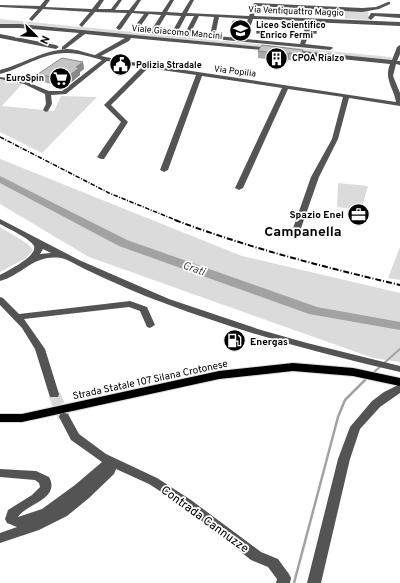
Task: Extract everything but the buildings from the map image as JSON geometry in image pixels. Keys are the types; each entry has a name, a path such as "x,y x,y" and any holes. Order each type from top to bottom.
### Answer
{"main road":[{"name":"Strada Statale 107 Silana Crotonese","path":"0,418 22,418 219,375 294,367 353,372 398,384"}],"street":[{"path":"12,7 18,0"},
{"path":"32,19 48,0"},
{"path":"82,25 102,0"},
{"path":"112,11 120,0"},
{"path":"118,28 139,0"},
{"path":"172,0 152,32 330,48"},
{"path":"174,34 192,0"},
{"path":"280,18 283,0"},
{"path":"243,40 254,4 362,10 376,8 388,3"},
{"name":"Via Ventiquattro Maggio","path":"0,6 400,24"},
{"path":"135,30 147,12"},
{"path":"370,22 373,14 400,16"},
{"path":"187,35 197,15"},
{"path":"212,37 217,15"},
{"path":"302,45 307,33 308,20"},
{"name":"Viale Giacomo Mancini","path":"0,26 20,26 276,50"},
{"path":"66,48 84,32"},
{"name":"Via Popilia","path":"0,36 54,50 66,48 95,57 146,67 286,86 400,104"},
{"path":"95,57 127,40 129,36"},
{"path":"400,46 398,59 390,70 391,80 400,104"},
{"path":"4,75 54,50"},
{"path":"283,51 398,59"},
{"path":"4,75 48,93 64,93 106,59"},
{"path":"101,157 125,122 107,105 146,67"},
{"path":"164,170 199,75"},
{"path":"239,188 286,86"},
{"path":"46,110 49,104 48,93"},
{"path":"295,234 315,177 335,139 347,96"},
{"path":"0,221 32,240 71,260 132,288 196,311 277,337 398,369"},
{"path":"1,278 27,262 36,254 39,249 38,245 32,240"},
{"path":"27,262 40,257 52,255 71,260"},
{"path":"0,300 25,326 40,349 54,394"},
{"path":"17,317 130,304 144,309 150,325"},
{"path":"314,583 344,459 355,427 376,404 398,384"},
{"name":"Contrada Cannuzze","path":"64,417 75,437 102,457 113,461 153,482 187,503 256,556 273,563 282,573 284,578 283,583"},
{"path":"0,473 36,476 45,480 46,488 36,498 12,513 11,520 18,522 46,513 79,488 102,467 113,461"},
{"path":"0,538 35,526 63,513 86,495 110,471 113,461"}],"shaded area":[{"path":"344,10 368,11 369,20 345,19"},
{"path":"0,19 391,57 393,59 24,24 0,24"},
{"path":"0,80 9,80 22,84 2,106 54,111 61,96 97,97 42,153 0,132"},
{"path":"0,159 242,256 400,293 400,362 373,358 89,257 0,204"},
{"path":"338,183 368,186 361,210 337,207"},
{"path":"0,227 28,244 33,250 26,258 0,272"},
{"path":"400,247 400,280 388,278"}],"waterway":[{"name":"Crati","path":"0,179 123,243 314,311 400,326"},
{"path":"373,373 400,349"},
{"path":"294,583 338,417 345,400 368,377"}],"tunnel":[{"path":"54,394 64,417"}],"railway":[{"path":"0,137 109,193 178,221"},
{"path":"175,220 287,256 400,285"}],"place":[{"name":"Liceo Scientifico \"Enrico Fermi\"","path":"240,30"},
{"name":"CPOA Rialzo","path":"277,58"},
{"name":"Polizia Stradale","path":"120,65"},
{"name":"EuroSpin","path":"60,78"},
{"name":"Spazio Enel","path":"359,214"},
{"name":"Energas","path":"234,341"}],"district":[{"name":"Campanella","path":"303,231"}]}
